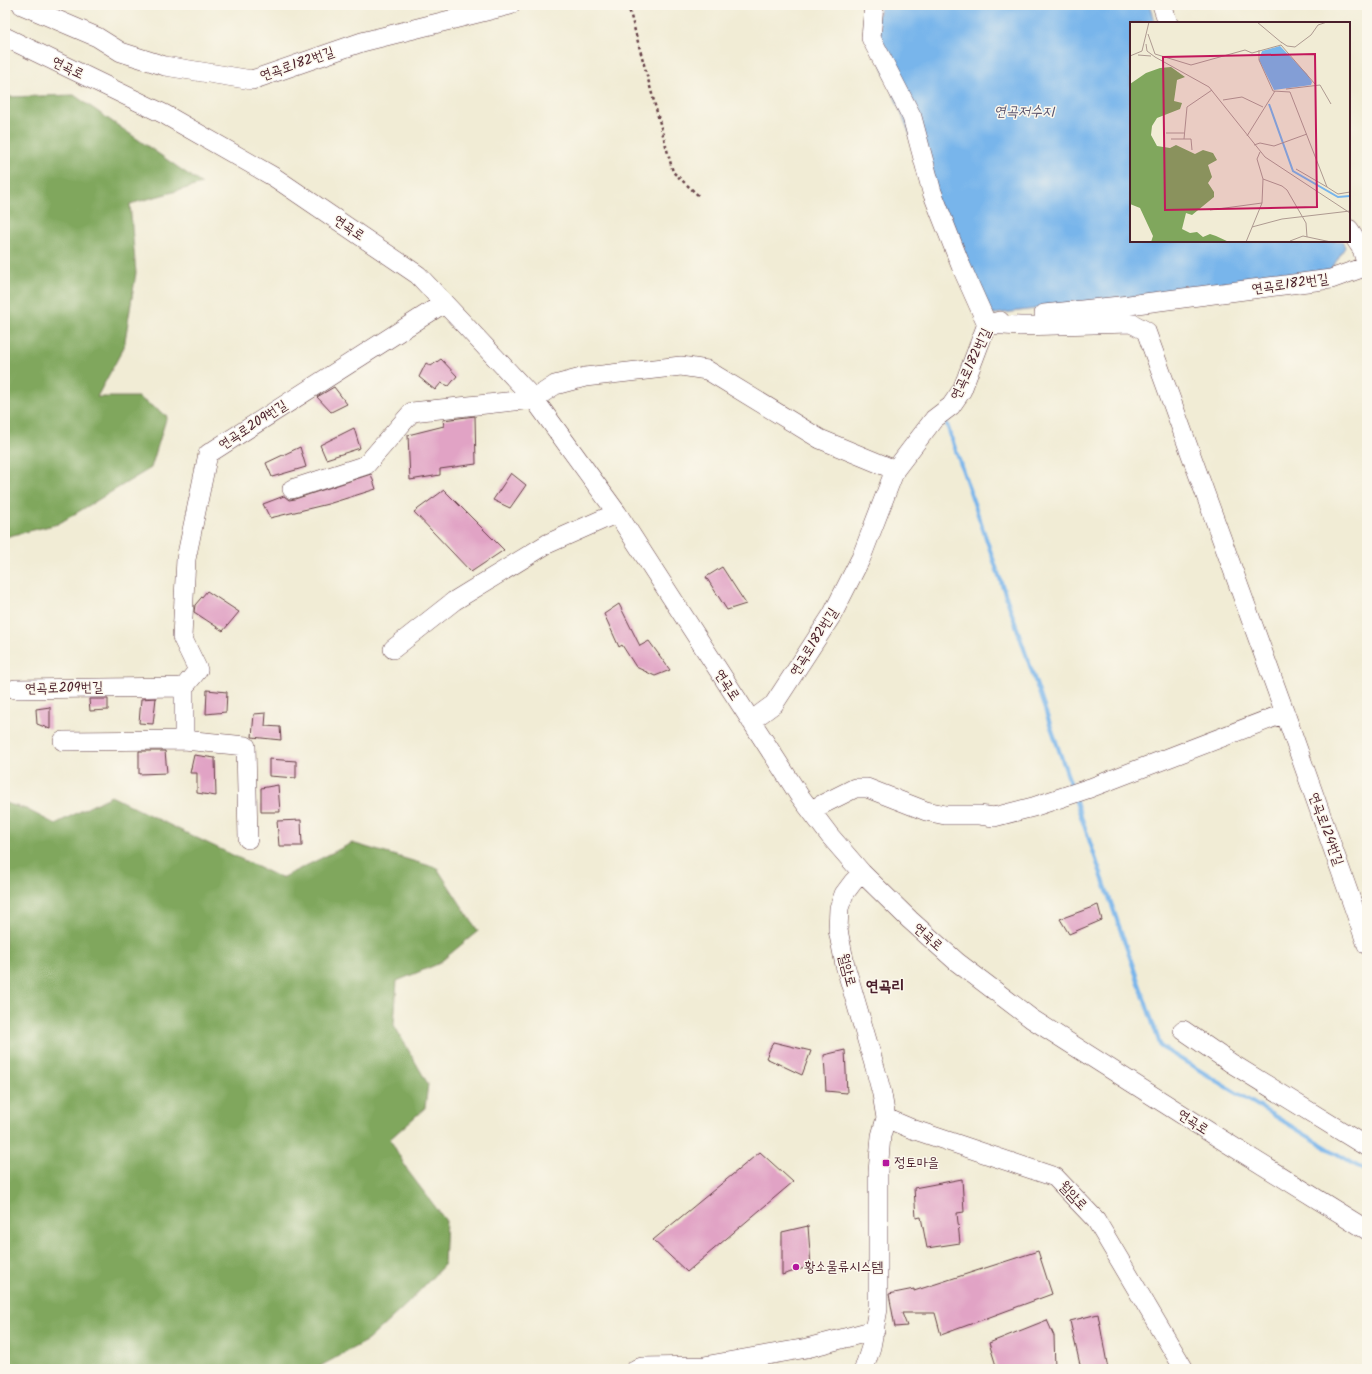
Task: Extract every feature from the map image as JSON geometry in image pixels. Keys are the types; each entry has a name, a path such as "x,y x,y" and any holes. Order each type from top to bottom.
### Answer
{"street":[{"name":"연곡로182번길","path":"22,5 97,37 121,52 165,66 252,80 362,42 510,5"},
{"path":"874,5 871,38 912,117 932,192 961,266 987,324"},
{"path":"1162,5 1168,22"},
{"name":"연곡로","path":"5,37 164,114 274,177 418,275 534,399 617,513 810,810 862,874 956,962 1032,1018 1219,1138 1367,1230"},
{"name":"연곡로182번길","path":"751,721 774,704 832,615 861,558 895,470 934,419 951,406 962,390 987,324 1018,317 1129,305 1331,279 1367,266 1362,249 1350,231"},
{"name":"연곡로209번길","path":"15,689 184,687 198,670 182,637 186,559 208,454 444,303"},
{"name":"연곡로124번길","path":"987,324 1020,326 1131,323 1146,331 1285,713 1367,945"},
{"path":"292,488 366,464 412,412 534,399 555,385 585,377 681,366 707,370 820,439 895,470"},
{"path":"393,649 454,601 547,544 617,513"},
{"path":"184,687 184,740"},
{"path":"810,810 855,788 867,788 926,811 945,815 979,815 994,817 1032,807 1090,788 1285,713"},
{"path":"63,741 184,740 246,746 248,839"},
{"name":"월암로","path":"862,874 853,882 844,894 839,908 838,930 845,965 880,1086 886,1118 881,1136 879,1152 878,1309 875,1330 867,1363 864,1369"},
{"path":"1183,1030 1231,1063 1367,1147"},
{"name":"월암로","path":"886,1118 912,1130 1055,1177 1096,1220 1184,1369"},
{"path":"636,1369 642,1367 704,1366 807,1348 875,1330"}],"path":[{"path":"628,5 673,172 700,197"}],"green space":[{"path":"74,95 202,184 130,204 136,273 124,347 97,397 138,397 167,416 151,468 58,524 5,537 5,97"},
{"path":"111,796 281,878 352,843 437,868 478,931 438,964 397,981 394,1025 428,1084 425,1108 390,1139 408,1171 446,1221 444,1265 407,1304 368,1340 315,1369 5,1369 5,803 26,809 55,824"}],"water":[{"name":"연곡저수지","path":"881,5 1149,5 1155,22 1130,22 1130,242 1342,242 1345,247 1329,273 995,314 982,314 871,38"}],"building":[{"path":"441,359 457,376 449,386 441,383 435,390 419,377 426,363 431,366"},
{"path":"334,387 347,404 331,412 317,397"},
{"path":"475,416 476,464 440,469 440,475 410,480 408,435 444,426 443,420"},
{"path":"354,428 360,448 326,459 320,445"},
{"path":"300,447 306,467 272,477 266,463"},
{"path":"511,473 526,485 510,508 493,500"},
{"path":"371,474 376,489 328,504 270,518 263,504 284,496 289,500 295,499"},
{"path":"444,490 504,550 471,572 414,512"},
{"path":"722,567 746,604 727,610 706,577"},
{"path":"207,591 239,612 223,631 194,612 195,605"},
{"path":"619,604 640,646 649,641 670,670 655,676 636,667 622,645 619,647 604,614"},
{"path":"207,690 227,692 226,712 206,714"},
{"path":"156,698 153,724 139,723 141,699"},
{"path":"89,699 108,699 108,710 90,711"},
{"path":"50,707 50,729 37,724 36,709"},
{"path":"266,713 265,726 280,727 281,740 252,737 254,714"},
{"path":"139,751 165,751 167,773 139,774"},
{"path":"194,755 215,758 216,796 197,793 197,773 190,773"},
{"path":"269,759 296,761 296,778 269,776"},
{"path":"278,785 280,812 261,812 261,788"},
{"path":"301,820 302,846 279,846 277,821"},
{"path":"1098,905 1102,920 1069,934 1060,919"},
{"path":"773,1042 811,1051 802,1075 766,1058"},
{"path":"845,1050 847,1093 826,1091 824,1055"},
{"path":"760,1152 793,1182 687,1272 653,1240"},
{"path":"962,1179 964,1212 957,1213 960,1243 927,1248 921,1217 916,1218 914,1188"},
{"path":"808,1226 811,1266 782,1275 782,1232"},
{"path":"1038,1251 1052,1294 941,1335 935,1313 902,1313 907,1326 895,1327 889,1294 914,1289 914,1291"},
{"path":"1098,1314 1108,1369 1081,1369 1070,1321"},
{"path":"1047,1320 1054,1336 1055,1369 997,1369 989,1343"}],"waterway":[{"path":"945,419 1072,788"},
{"path":"1075,799 1161,1047 1367,1172"}],"place":[{"name":"정토마을","path":"886,1163"},
{"name":"황소물류시스템","path":"796,1267"}],"district":[{"name":"연곡리","path":"885,986"}]}
